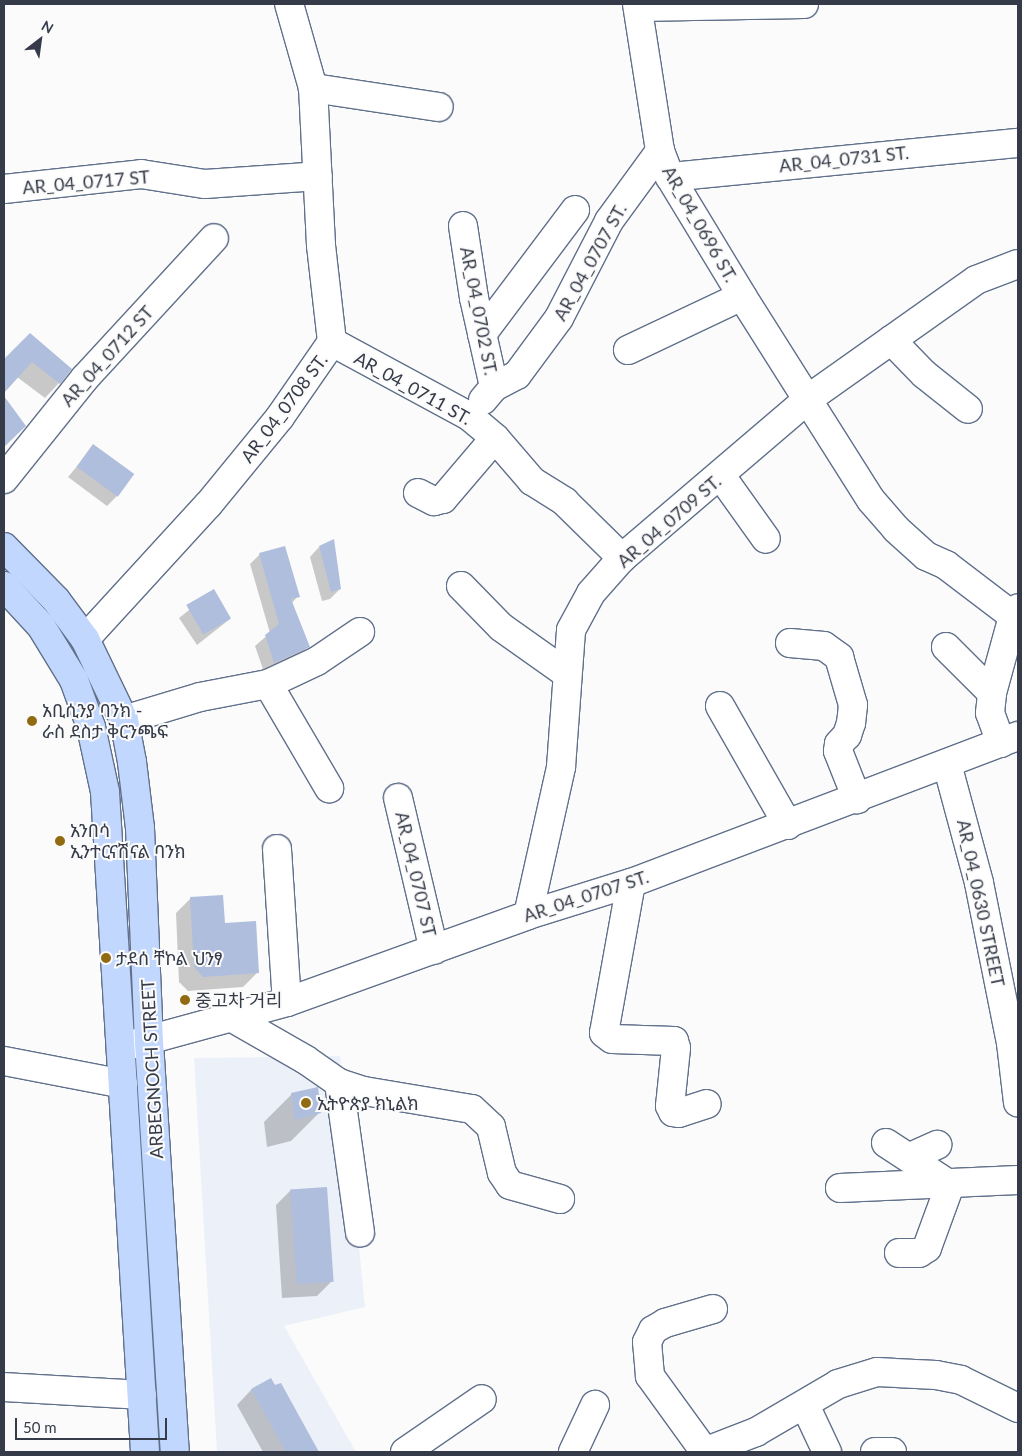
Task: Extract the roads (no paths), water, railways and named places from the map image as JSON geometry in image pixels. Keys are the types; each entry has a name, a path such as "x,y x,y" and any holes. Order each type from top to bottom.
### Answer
{"main road":[{"name":"ARBEGNOCH STREET","path":"4,547 39,581 85,639 124,720 140,828 149,1042 174,1452"},
{"name":"ARBEGNOCH STREET","path":"4,586 24,604 58,651 74,680 92,727 105,792 145,1452"}],"street":[{"name":"AR_04_0708 ST.","path":"85,639 208,504 280,417 332,342 321,246 313,88 289,4"},
{"path":"637,5 804,4"},
{"name":"AR_04_0696 ST.","path":"637,5 660,151 670,177 742,296 871,500 896,529 926,556 946,565 1016,612"},
{"path":"313,88 439,107"},
{"name":"AR_04_0731 ST.","path":"670,177 1018,143"},
{"name":"AR_04_0707 ST.","path":"494,387 517,375 559,318 608,221 660,151"},
{"name":"AR_04_0717 ST","path":"4,189 141,174 205,184 318,176"},
{"path":"482,334 575,210"},
{"name":"AR_04_0702 ST.","path":"463,226 482,334 494,387 469,416"},
{"name":"AR_04_0712 ST","path":"4,478 85,378 214,238"},
{"name":"AR_04_0709 ST.","path":"528,914 561,767 566,673 571,630 578,612 622,558 721,476 808,399 976,280 1018,264"},
{"name":"AR_04_0696 ST.","path":"628,350 742,296"},
{"path":"891,340 924,374 968,408"},
{"name":"AR_04_0711 ST.","path":"332,342 469,416 495,438 532,482 565,502 622,558"},
{"path":"418,493 434,501 444,499 495,438"},
{"path":"721,476 766,539"},
{"path":"461,586 500,627 566,673"},
{"path":"1009,739 990,713 992,693 1016,612"},
{"path":"124,720 200,697 268,684 325,657 360,632"},
{"path":"790,643 824,646 839,657 853,705 851,723 847,735 839,744 838,751 857,799"},
{"path":"946,647 992,693"},
{"path":"268,684 329,788"},
{"path":"720,706 788,825"},
{"name":"AR_04_0707 ST.","path":"121,1047 149,1042 287,1002 434,950 528,914 631,883 857,799 1009,739"},
{"name":"AR_04_0630 STREET","path":"947,764 969,839 1015,1037 1018,1103"},
{"name":"AR_04_0707 ST","path":"398,798 434,950"},
{"path":"277,848 287,1002"},
{"path":"631,883 604,1033 612,1039 674,1041 670,1106 673,1112 680,1113 707,1104"},
{"path":"231,1018 306,1060 339,1083 364,1091 472,1109 491,1127 502,1172 510,1185 560,1200"},
{"path":"4,1061 122,1084"},
{"path":"339,1083 360,1233"},
{"path":"886,1143 950,1185"},
{"path":"910,1157 938,1145"},
{"path":"840,1188 950,1185 1018,1180"},
{"path":"899,1253 919,1252 927,1248 950,1185"},
{"path":"713,1309 665,1323 653,1330 647,1342 650,1376 704,1452 756,1432 806,1406 838,1384 877,1372 936,1375 961,1380 1018,1408"},
{"path":"4,1387 142,1395"},
{"path":"405,1452 482,1399"},
{"path":"573,1452 594,1405"},
{"path":"806,1406 827,1452"},
{"path":"875,1452 892,1452"}],"place":[{"name":"አቢሲንያ ባንክ - ራስ ደስታ ቅርንጫፍ","path":"32,721"},
{"name":"አንበሳ ኢንተርናሽናል ባንክ","path":"60,841"},
{"name":"ታደሰ ቸኮል ህንፃ","path":"106,958"},
{"name":"중고차 거리","path":"185,1000"},
{"name":"ኢትዮጵያ ክኒልክ","path":"306,1103"}]}
